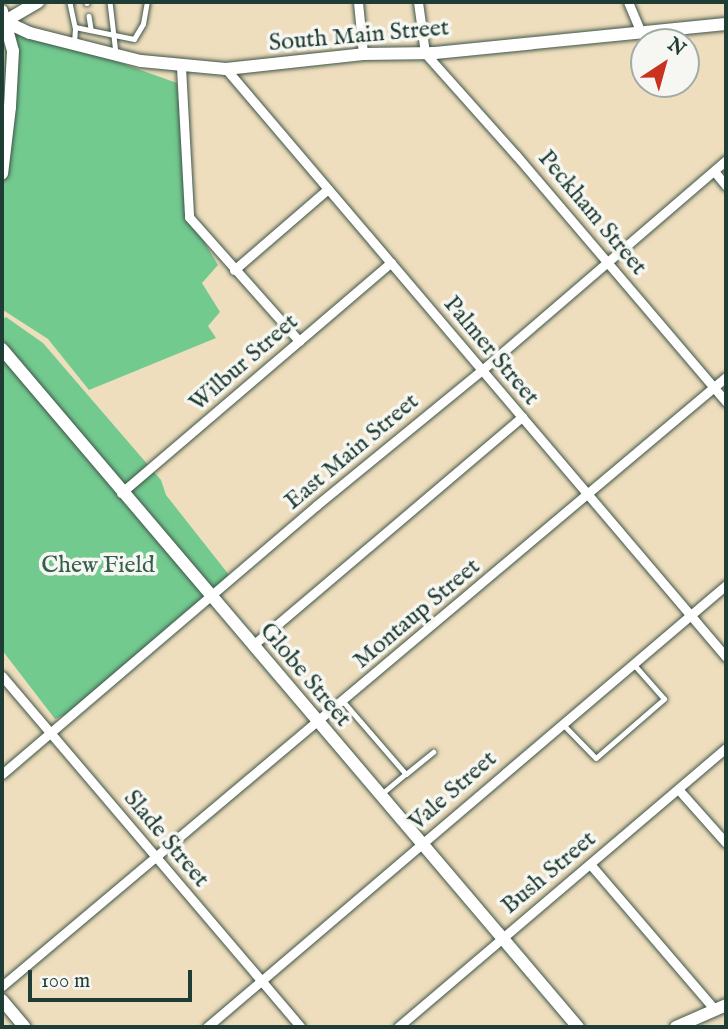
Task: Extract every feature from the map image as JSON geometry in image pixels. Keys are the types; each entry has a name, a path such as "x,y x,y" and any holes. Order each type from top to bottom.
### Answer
{"main road":[{"path":"2,174 7,85 13,51 3,19 38,2"},
{"name":"South Main Street","path":"3,19 30,33 117,54 181,66 226,69 363,54 425,53 630,33"},
{"name":"South Main Street","path":"679,28 726,23"},
{"name":"Globe Street","path":"2,349 121,493 578,1027"},
{"path":"2,1000 25,1027"},
{"path":"676,1027 720,1007"}],"street":[{"path":"358,2 363,54"},
{"path":"418,2 425,53"},
{"path":"628,2 639,28"},
{"name":"Peckham Street","path":"425,53 608,261 726,402"},
{"path":"181,66 189,218 299,341"},
{"name":"Palmer Street","path":"226,69 726,657"},
{"name":"East Main Street","path":"2,774 317,505 482,370 726,160"},
{"path":"714,171 726,186"},
{"path":"234,270 328,189"},
{"name":"Wilbur Street","path":"121,493 391,262"},
{"name":"Montaup Street","path":"2,986 726,377"},
{"path":"253,645 522,416"},
{"name":"Vale Street","path":"206,1027 726,585"},
{"name":"Slade Street","path":"2,676 301,1027"},
{"name":"Bush Street","path":"397,1027 726,748"},
{"path":"678,789 726,843"},
{"path":"590,864 720,1007"}],"lane":[{"path":"70,2 75,27 74,44"},
{"path":"75,27 137,37 147,12 147,2"},
{"path":"109,5 116,34 117,54"},
{"path":"89,16 91,30"},
{"path":"562,723 596,758 664,699 633,664"},
{"path":"343,701 406,774"},
{"path":"380,795 433,752"}],"green space":[{"path":"6,22 177,83 188,215 218,265 202,283 220,312 208,326 216,338 89,390 48,339 3,310 2,171"},
{"name":"Chew Field","path":"6,317 43,343 161,480 166,495 233,580 77,710 55,719 2,650 2,320"}]}
